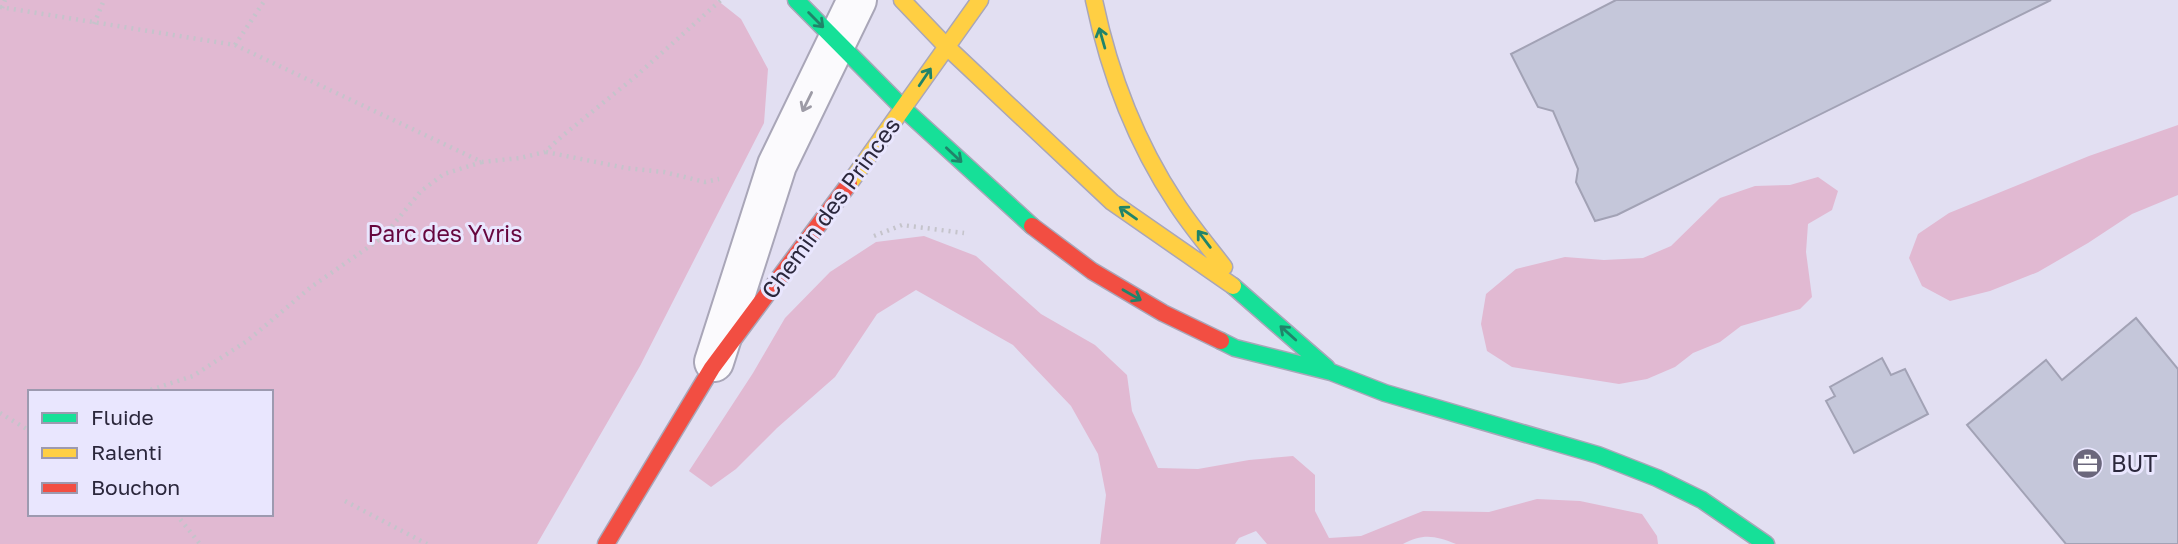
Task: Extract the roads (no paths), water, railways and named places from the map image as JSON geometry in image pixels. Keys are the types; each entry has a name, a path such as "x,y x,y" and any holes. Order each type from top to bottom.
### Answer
{"main road":[{"path":"796,0 904,109 1020,217 1091,271 1163,313 1235,348 1331,372 1385,393 1598,455 1702,499 1766,544"},
{"path":"902,0 946,46 1112,202 1245,294 1331,372"},
{"name":"Chemin des Princes","path":"606,544 712,368 904,109 980,0"},
{"path":"1094,0 1117,90 1137,133 1170,195 1245,294"}],"street":[{"name":"Chemin des Princes","path":"712,368 777,165 857,0"}],"place":[{"name":"BUT","path":"2088,464"}],"park label":[{"name":"Parc des Yvris","path":"445,234"}]}
